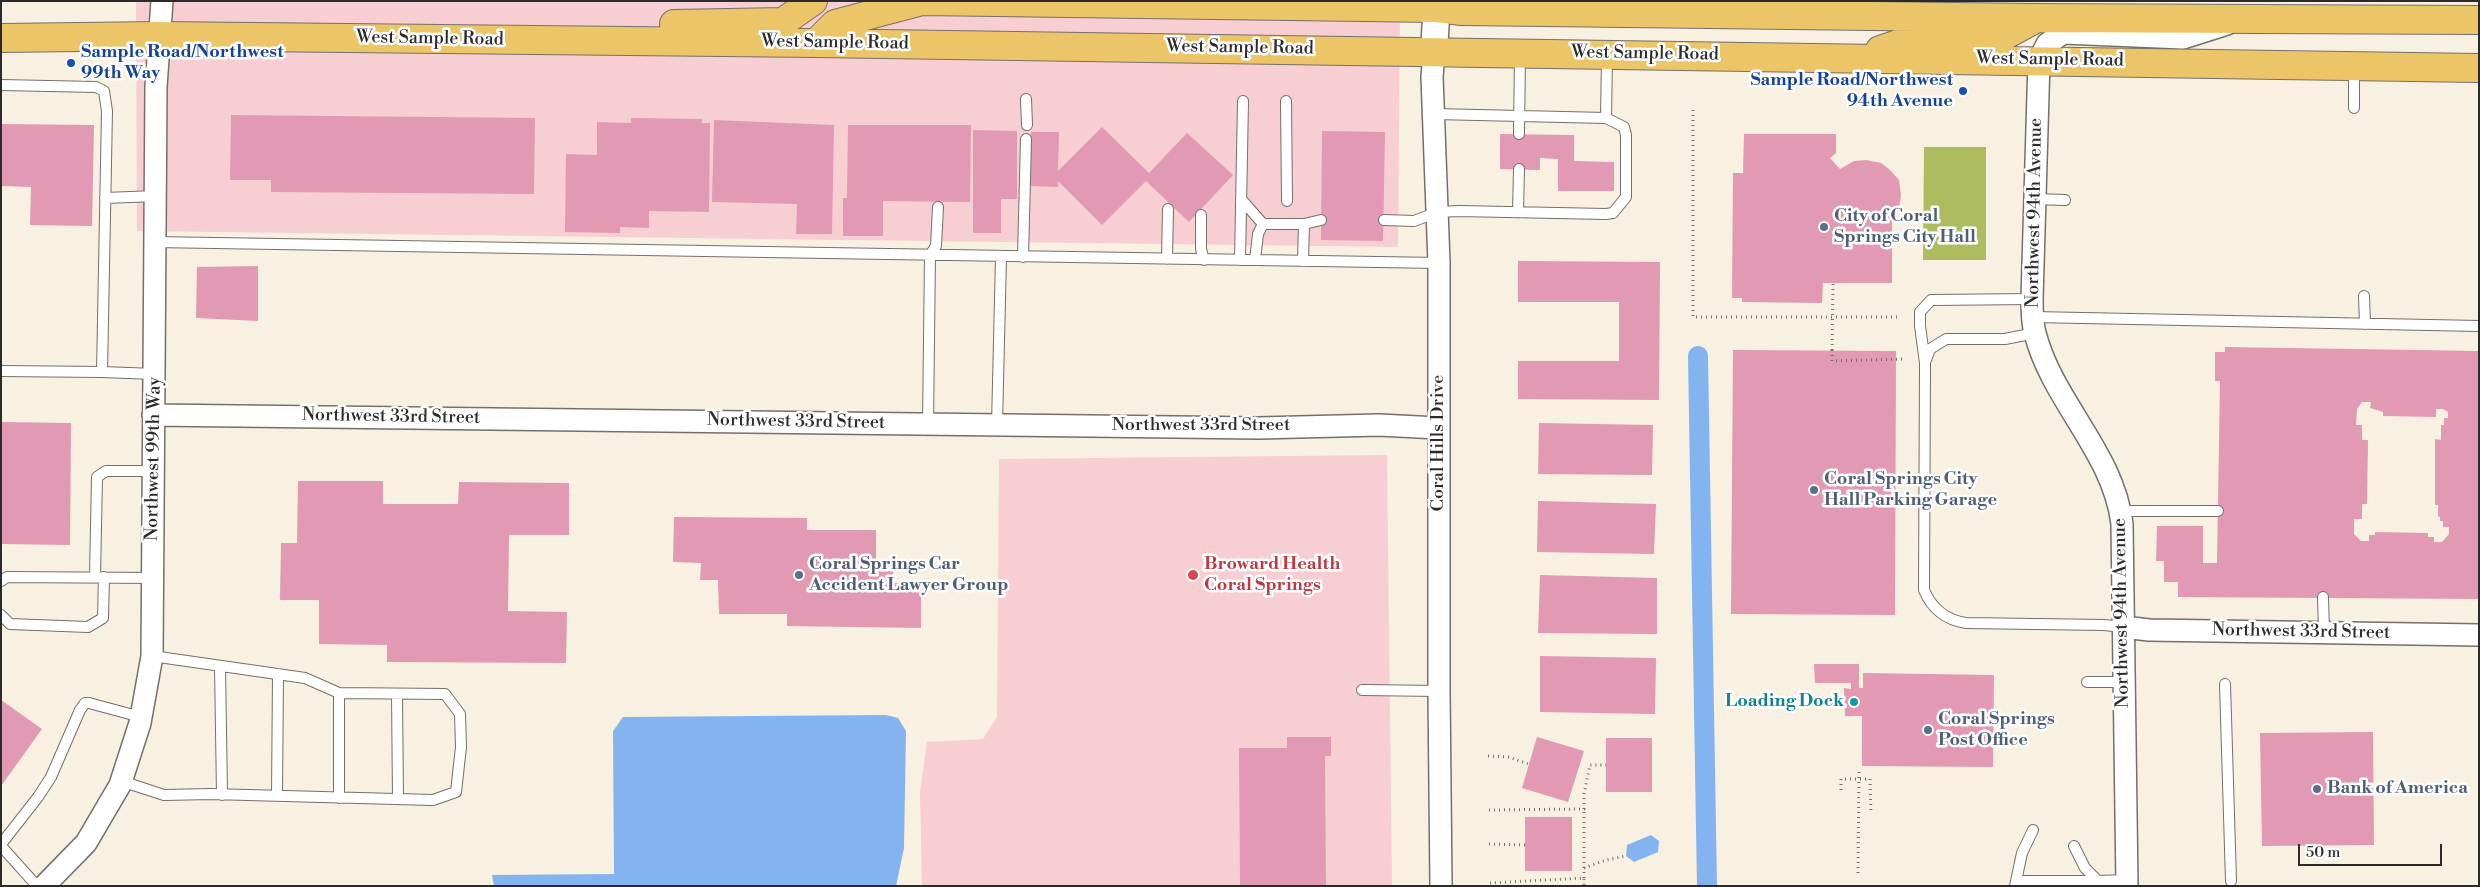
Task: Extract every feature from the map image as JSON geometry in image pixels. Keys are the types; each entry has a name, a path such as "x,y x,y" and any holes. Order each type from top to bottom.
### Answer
{"main road":[{"path":"590,41 678,24 782,22 813,1"},
{"path":"816,43 835,24 922,1 1436,5 1462,11 1623,7 1855,9 1927,13 2242,19 2479,20"},
{"path":"1857,57 1916,38 2000,38 2037,14"},
{"name":"West Sample Road","path":"1,38 160,36 816,43 1857,57 2479,68"}],"street":[{"name":"Northwest 99th Way","path":"44,886 86,843 121,782 141,717 152,656 156,87 162,1"},
{"name":"Coral Hills Drive","path":"1436,5 1434,52 1439,263 1438,691 1441,886"},
{"path":"2039,60 2047,44 2063,33 2183,38 2242,19"},
{"name":"Northwest 94th Avenue","path":"2039,60 2033,316 2058,386 2093,446 2113,486 2121,510 2127,883"},
{"name":"Northwest 33rd Street","path":"154,415 1259,428 1379,426 1438,428"},
{"name":"Northwest 33rd Street","path":"2124,627 2149,630 2479,635"}],"lane":[{"path":"1520,52 1520,134"},
{"path":"1606,118 1607,54"},
{"path":"2354,67 2354,108"},
{"path":"1,85 96,87 104,91 107,111 102,372"},
{"path":"1026,99 1026,125"},
{"path":"1240,260 1243,101"},
{"path":"1286,101 1287,200"},
{"path":"1386,220 1414,220 1438,212 1606,214 1613,213 1621,206 1626,197 1626,135 1624,127 1606,118 1435,114"},
{"path":"1023,257 1026,139"},
{"path":"1518,212 1519,169"},
{"path":"105,198 156,196"},
{"path":"1241,199 1263,224 1304,224 1321,220"},
{"path":"2035,199 2065,200"},
{"path":"928,424 930,255 936,246 938,207"},
{"path":"1167,259 1168,209"},
{"path":"1201,215 1201,249 1204,260"},
{"path":"1255,260 1258,234 1263,224"},
{"path":"1304,224 1304,261"},
{"path":"154,242 1439,263"},
{"path":"997,424 1001,257"},
{"path":"2364,296 2364,324"},
{"path":"2124,627 1966,624 1943,616 1928,601 1924,590 1925,363 1920,312 1931,300 2033,316 2479,326"},
{"path":"1925,363 1930,349 1946,339 2005,338 2033,316"},
{"path":"1,371 155,374"},
{"path":"1,615 10,624 88,627 102,618 99,577 97,477 106,471 153,471"},
{"path":"2121,510 2218,511"},
{"path":"1,581 7,577 153,578"},
{"path":"2323,597 2324,633"},
{"path":"121,782 164,796 222,794 433,800 456,792 461,747 460,714 445,694 339,693 305,678 152,656"},
{"path":"220,666 222,794"},
{"path":"277,796 278,674"},
{"path":"2087,682 2124,682"},
{"path":"2225,684 2231,881"},
{"path":"1362,690 1438,691"},
{"path":"338,798 339,693"},
{"path":"397,694 398,799"},
{"path":"38,886 2,846 2,843 51,777 82,706 89,703 141,717"},
{"path":"2033,830 2022,853 2015,883 2098,881 2127,883"},
{"path":"2074,846 2085,868 2098,881"}],"path":[{"path":"1693,110 1693,317 1900,317"},
{"path":"1833,283 1832,361 1902,360"},
{"path":"1488,756 1508,757 1530,764"},
{"path":"1584,886 1584,794 1590,765 1606,765"},
{"path":"1858,873 1859,770"},
{"path":"1841,790 1841,779 1870,779 1871,814"},
{"path":"1489,810 1584,809"},
{"path":"1489,844 1525,845"},
{"path":"1584,868 1606,860 1626,856"},
{"path":"1490,883 1584,878"}],"shaded area":[{"path":"136,1 1400,1 1398,247 137,231"},
{"name":"Broward Health Coral Springs","path":"1387,455 1392,886 922,886 920,792 927,742 983,739 997,717 999,459"}],"green space":[{"path":"1924,147 1986,147 1986,260 1923,260"}],"water":[{"path":"886,715 898,718 906,731 904,848 896,886 494,886 492,875 614,874 613,731 623,717"},
{"path":"1651,835 1659,841 1658,852 1634,862 1626,856 1627,845"}],"building":[{"path":"231,115 535,118 534,194 271,192 271,180 230,180"},
{"path":"631,118 702,119 702,123 710,123 709,212 649,211 649,228 620,227 620,233 565,232 566,154 597,155 597,122 631,123"},
{"path":"714,120 834,125 832,234 796,234 797,204 712,202"},
{"path":"1,124 94,125 92,226 30,225 31,187 1,186"},
{"path":"848,125 971,125 970,202 883,201 883,236 843,236 843,198 847,198"},
{"path":"1102,127 1149,173 1187,133 1233,175 1189,222 1146,181 1102,225 1058,181 1058,187 1030,186 1031,132 1059,132 1058,171"},
{"path":"973,130 1017,131 1017,199 1001,199 1001,233 973,233"},
{"path":"1322,131 1385,132 1383,241 1321,240"},
{"path":"1500,134 1574,135 1574,161 1614,162 1614,191 1558,191 1558,159 1540,158 1540,170 1500,169"},
{"path":"1744,134 1836,134 1836,153 1830,158 1840,169 1854,161 1866,160 1881,163 1889,169 1899,180 1901,196 1899,207 1892,218 1892,283 1823,283 1822,303 1742,302 1742,298 1732,298 1733,173 1743,173"},
{"path":"1518,261 1660,262 1659,400 1518,399 1518,361 1619,361 1619,302 1518,302"},
{"path":"258,266 258,321 196,318 197,267"},
{"path":"2225,347 2479,351 2479,599 2178,597 2178,582 2164,582 2164,561 2156,561 2157,526 2203,526 2203,563 2217,563 2220,381 2215,381 2215,352 2225,352","holes":["2362,402 2371,402 2370,408 2383,412 2383,416 2436,417 2436,409 2443,409 2448,412 2448,418 2444,418 2444,425 2441,425 2441,440 2435,439 2435,505 2438,505 2438,516 2440,521 2443,521 2443,527 2449,527 2449,534 2442,542 2434,542 2434,537 2428,537 2428,533 2375,532 2375,535 2369,535 2369,541 2361,541 2354,534 2354,519 2362,519 2362,504 2367,504 2368,440 2362,440 2362,425 2356,425 2357,409"]},
{"name":"Coral Springs City Hall Parking Garage","path":"1733,350 1896,351 1895,615 1731,614"},
{"path":"1,422 71,423 70,545 1,544"},
{"path":"1539,423 1653,425 1652,475 1538,474"},
{"path":"298,481 383,481 383,504 458,504 459,482 569,483 569,535 509,535 508,611 567,612 566,663 387,662 387,645 319,644 319,600 280,600 281,543 297,543"},
{"path":"1538,501 1656,504 1654,554 1537,552"},
{"path":"674,517 807,518 807,530 876,530 876,566 893,565 893,583 921,583 921,628 787,626 787,614 719,614 718,580 700,580 701,563 673,562"},
{"path":"1540,575 1657,578 1657,634 1538,633"},
{"path":"1540,656 1656,658 1655,714 1540,712"},
{"name":"Coral Springs Post Office","path":"1814,664 1859,664 1859,688 1863,688 1863,673 1994,675 1993,767 1862,766 1862,716 1845,716 1844,688 1851,689 1851,683 1815,683"},
{"path":"1,700 42,729 1,786"},
{"path":"2373,732 2374,845 2262,846 2260,733"},
{"path":"1287,737 1331,737 1331,756 1325,756 1326,886 1240,886 1239,748 1287,748"},
{"path":"1537,737 1584,751 1568,802 1522,788"},
{"path":"1606,738 1652,738 1652,792 1606,792"},
{"path":"1525,817 1572,817 1572,871 1525,871"}],"waterway":[{"path":"1698,356 1707,886"}],"place":[{"name":"Sample Road/Northwest 99th Way","path":"71,63"},
{"name":"Sample Road/Northwest 94th Avenue","path":"1963,91"},
{"name":"City of Coral Springs City Hall","path":"1824,227"},
{"name":"Coral Springs City Hall Parking Garage","path":"1814,490"},
{"name":"Coral Springs Car Accident Lawyer Group","path":"799,575"},
{"name":"Broward Health Coral Springs","path":"1193,575"},
{"name":"Loading Dock","path":"1854,702"},
{"name":"Coral Springs Post Office","path":"1928,730"},
{"name":"Bank of America","path":"2317,789"}]}
